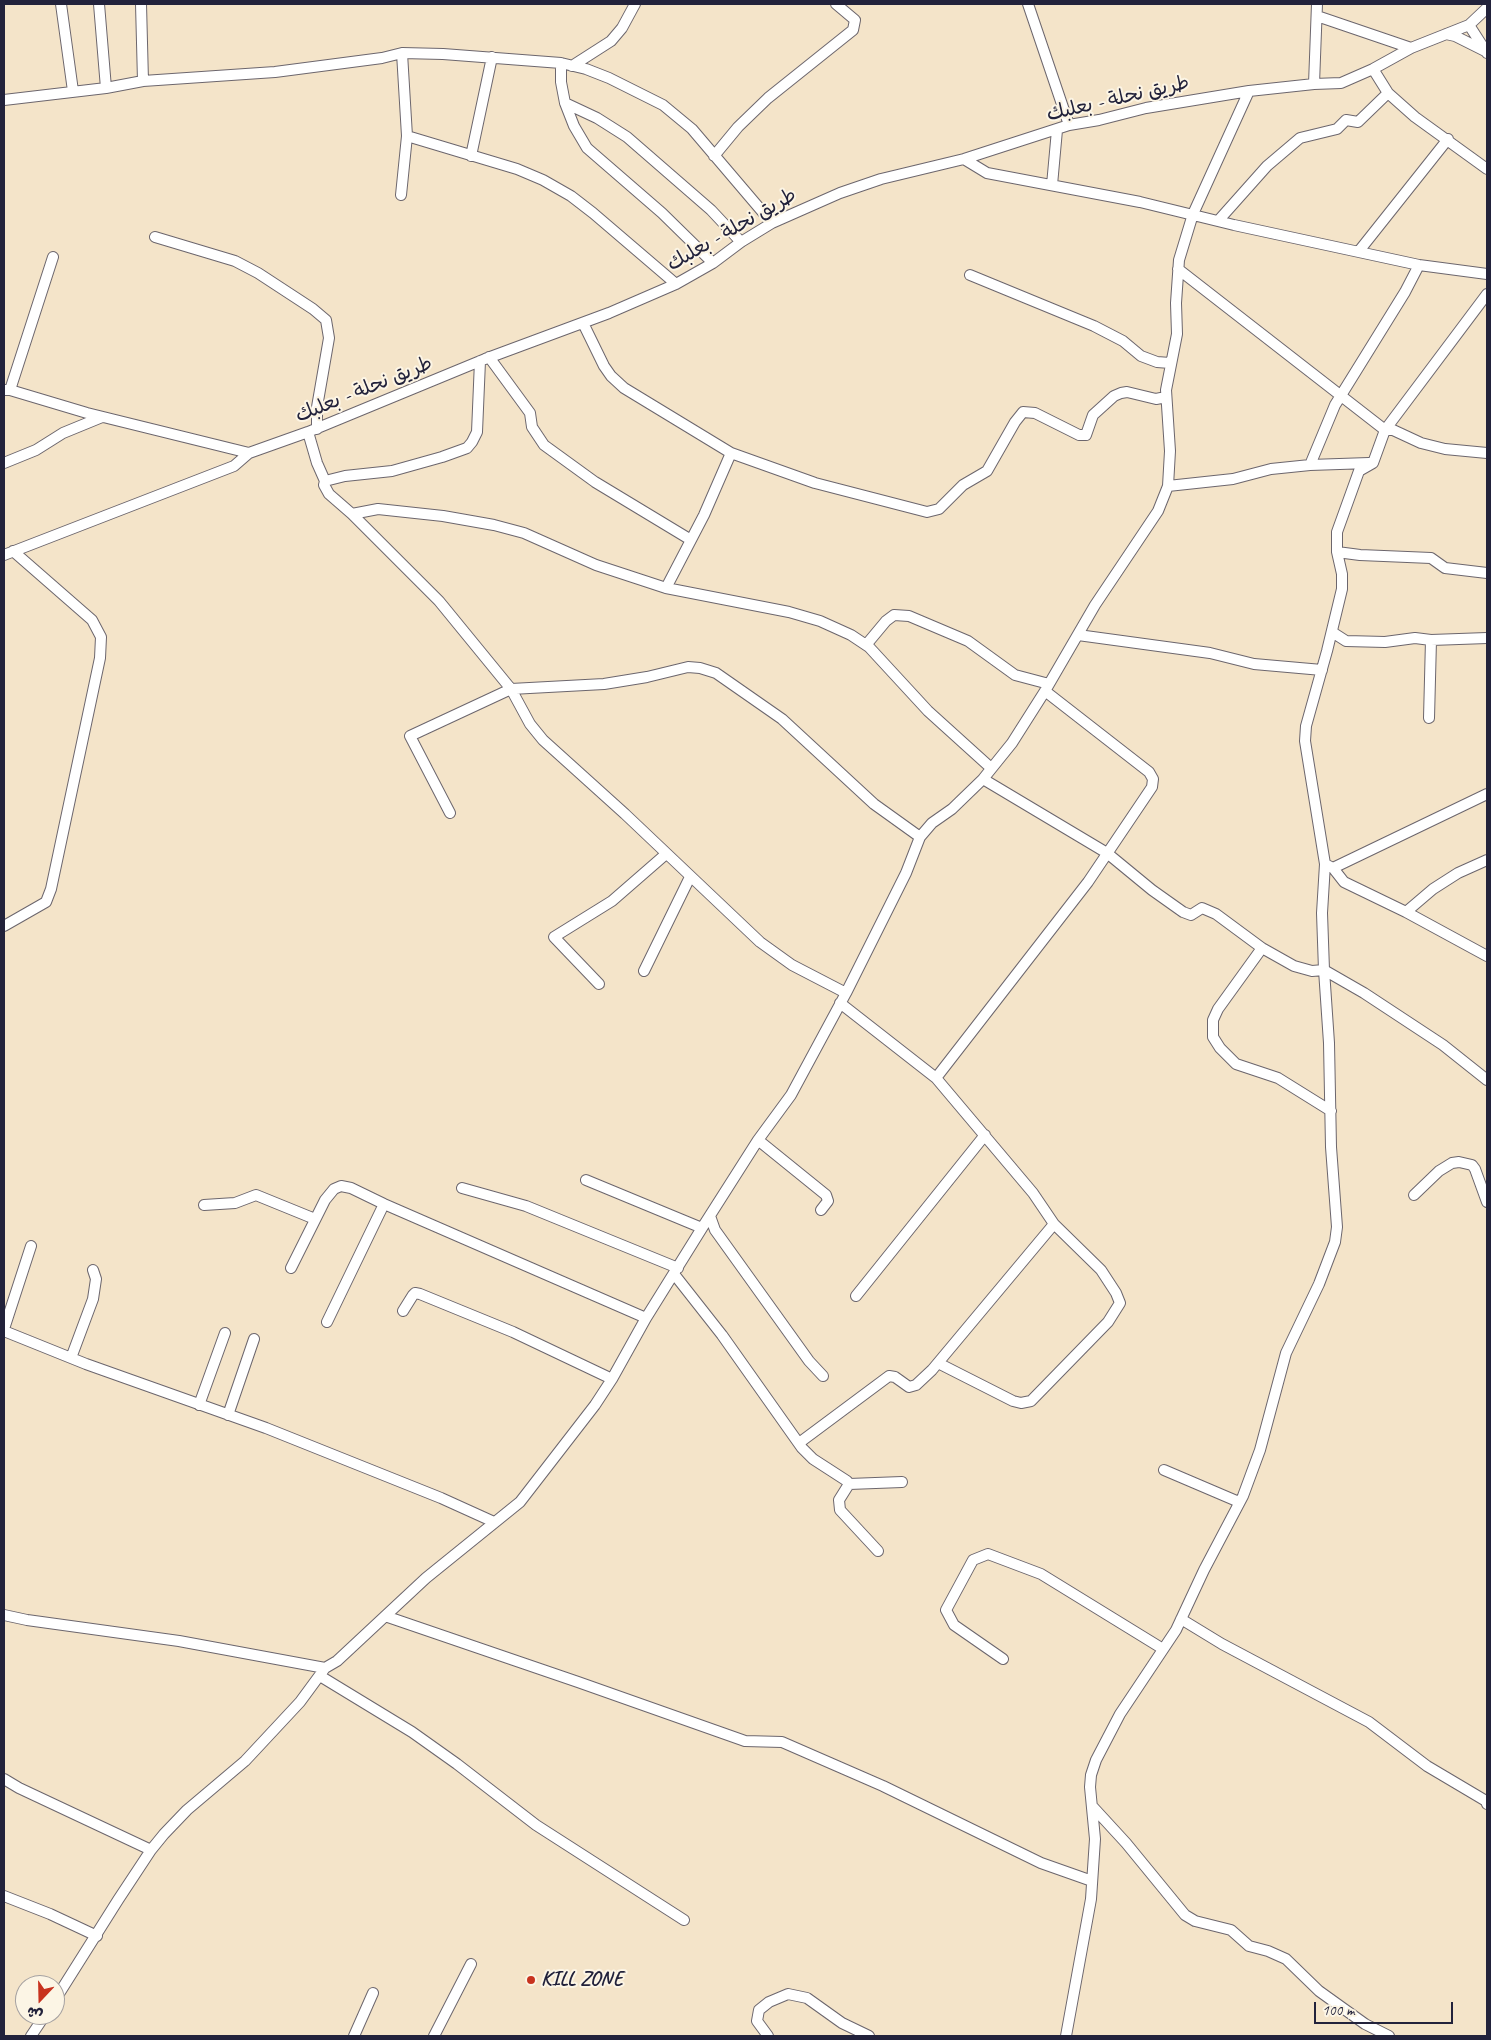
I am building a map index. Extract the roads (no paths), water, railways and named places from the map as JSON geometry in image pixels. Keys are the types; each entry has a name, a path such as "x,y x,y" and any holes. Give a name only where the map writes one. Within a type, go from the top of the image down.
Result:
{"street":[{"path":"61,4 73,91"},
{"path":"99,4 106,88"},
{"path":"141,4 143,80"},
{"path":"572,66 612,41 622,28 635,4"},
{"path":"714,156 738,127 768,98 853,30 855,20 836,4"},
{"path":"1028,4 1069,125"},
{"path":"1314,84 1317,4"},
{"path":"1487,8 1469,25 1487,53"},
{"path":"1317,16 1411,48"},
{"name":"طريق نحلة - بعلبك","path":"8,553 234,466 249,454 313,431 484,359 583,323 676,284 713,264 741,242 772,223 807,206 881,179 964,159 1069,125 1146,108 1249,91 1341,83 1373,69 1411,48 1469,25"},
{"path":"1446,34 1487,53"},
{"path":"4,100 106,88 143,80 275,72 382,58 402,53 561,62 609,78 663,105 692,129 772,223"},
{"path":"401,195 408,136 402,53"},
{"path":"471,156 492,57"},
{"path":"561,62 561,82 565,103 574,126 587,148 662,213 713,264"},
{"path":"1373,69 1388,93 1415,116 1487,168"},
{"path":"65,1985 150,1850 187,1810 245,1761 300,1702 323,1672 426,1578 520,1502 612,1379 646,1318 702,1228 758,1140 791,1095 906,873 920,837 932,823 952,808 983,779 1012,743 1047,688 1095,605 1158,511 1168,486 1170,451 1166,397 1170,363 1177,334 1178,269 1184,238 1249,91"},
{"path":"1218,221 1267,166 1300,138 1337,129 1346,120 1358,122 1388,93"},
{"path":"565,103 597,118 627,137 710,210 741,242"},
{"path":"1052,185 1058,130"},
{"path":"408,136 517,169 544,180 571,196 676,284"},
{"path":"1359,251 1448,139"},
{"path":"964,159 988,173 1193,214 1419,265 1487,274"},
{"path":"155,237 235,261 258,273 313,309 326,320 329,338 313,431 317,463 329,494 352,514 438,601 511,689 530,724 542,740 760,942 776,955 846,992"},
{"path":"53,257 7,390 102,417 249,454"},
{"path":"1310,465 1340,396 1405,292 1419,265"},
{"path":"1178,269 1385,430 1393,430 1421,443 1445,449 1487,453"},
{"path":"970,275 1094,326 1124,341 1141,356 1157,362 1170,363"},
{"path":"1066,2036 1092,1881 1096,1839 1091,1775 1096,1760 1120,1714 1144,1680 1181,1619 1239,1502 1260,1450 1286,1353 1335,1242 1337,1227 1322,913 1329,866 1305,741 1306,726 1342,589 1342,574 1337,552 1337,532 1359,471 1372,463 1385,430 1487,294"},
{"path":"583,323 604,366 611,376 624,388 731,453 815,483 932,512 939,509 962,485 987,471 1015,422 1023,412 1035,413 1079,434 1086,435 1093,415 1114,396 1127,392 1156,399 1166,397"},
{"path":"324,481 345,476 392,471 466,448 472,442 477,432 484,359"},
{"path":"484,359 530,412 532,427 544,445 594,482 691,540"},
{"path":"4,463 36,450 63,432 102,417"},
{"path":"666,588 704,515 731,453"},
{"path":"1168,486 1232,479 1271,469 1310,465 1372,463"},
{"path":"352,514 378,509 442,516 494,525 524,533 596,564 666,588 789,612 820,621 851,635 866,645 928,711 991,768"},
{"path":"1337,552 1360,555 1431,558 1445,568 1487,573"},
{"path":"4,926 46,902 51,889 100,658 101,644 101,637 92,620 8,553"},
{"path":"866,645 886,621 894,616 909,616 968,641 1015,675 1047,688 1148,772 1153,779 1149,794 1108,854 936,1078"},
{"path":"1332,632 1346,641 1385,642 1415,638 1431,640 1487,638"},
{"path":"1078,635 1210,653 1254,664 1322,670"},
{"path":"1430,718 1431,640"},
{"path":"450,813 410,736 511,689 604,684 647,677 688,667 716,673 782,718 874,804 920,837"},
{"path":"983,779 1108,854 1152,890 1183,912 1191,914 1202,908 1210,911 1262,948 1294,966 1304,969 1324,970 1364,993 1443,1045 1487,1080"},
{"path":"1329,866 1487,794"},
{"path":"599,984 554,937 612,901 666,854"},
{"path":"1406,912 1433,889 1458,873 1487,860"},
{"path":"1329,866 1344,882 1406,912 1487,956"},
{"path":"644,971 690,877"},
{"path":"1262,948 1218,1009 1213,1020 1213,1037 1220,1048 1236,1064 1278,1078 1331,1111"},
{"path":"840,1003 936,1078 1033,1194 1054,1224 1101,1270 1116,1293 1120,1303 1108,1322 1031,1401 1022,1403 1013,1401 938,1363"},
{"path":"856,1296 985,1135"},
{"path":"758,1140 826,1195 828,1201 821,1210"},
{"path":"1414,1195 1439,1171 1452,1163 1459,1162 1472,1165 1475,1169 1487,1202"},
{"path":"586,1180 702,1228"},
{"path":"291,1268 329,1194 342,1186 351,1188 646,1318"},
{"path":"462,1188 526,1206 676,1271 799,1443 813,1459 849,1484 902,1482"},
{"path":"204,1205 235,1203 256,1195 315,1219"},
{"path":"326,1322 384,1204"},
{"path":"710,1216 715,1230 809,1361 823,1376"},
{"path":"799,1443 889,1376 895,1377 909,1387 913,1387 938,1363 1054,1224"},
{"path":"31,1246 4,1330 71,1358 228,1415 431,1494 494,1522"},
{"path":"71,1358 93,1299 96,1279 93,1270"},
{"path":"403,1312 412,1295 415,1293 420,1294 513,1332 612,1379"},
{"path":"199,1405 225,1333"},
{"path":"228,1415 254,1339"},
{"path":"1164,1470 1239,1502"},
{"path":"849,1484 839,1500 839,1507 843,1514 878,1551"},
{"path":"1002,1659 954,1625 946,1610 973,1560 988,1554 1041,1574 1163,1649"},
{"path":"4,1615 27,1620 178,1641 323,1672 457,1764 536,1826 684,1920"},
{"path":"385,1616 745,1741 782,1742 883,1786 1041,1863 1092,1881"},
{"path":"1181,1619 1222,1644 1369,1722 1427,1766 1486,1801 1487,1804"},
{"path":"4,1779 18,1788 150,1850"},
{"path":"1092,1806 1126,1843 1185,1915 1195,1920 1231,1930 1249,1946 1268,1951 1286,1959 1319,1990 1365,2024 1389,2036"},
{"path":"4,1896 50,1914 97,1936"},
{"path":"434,2036 471,1964"},
{"path":"354,2036 373,1993"},
{"path":"768,2036 757,2021 759,2010 769,2002 788,1994 807,1998 842,2023 869,2036"},
{"path":"31,2036 38,2025"}],"place":[{"name":"KILL ZONE","path":"531,1980"}]}
